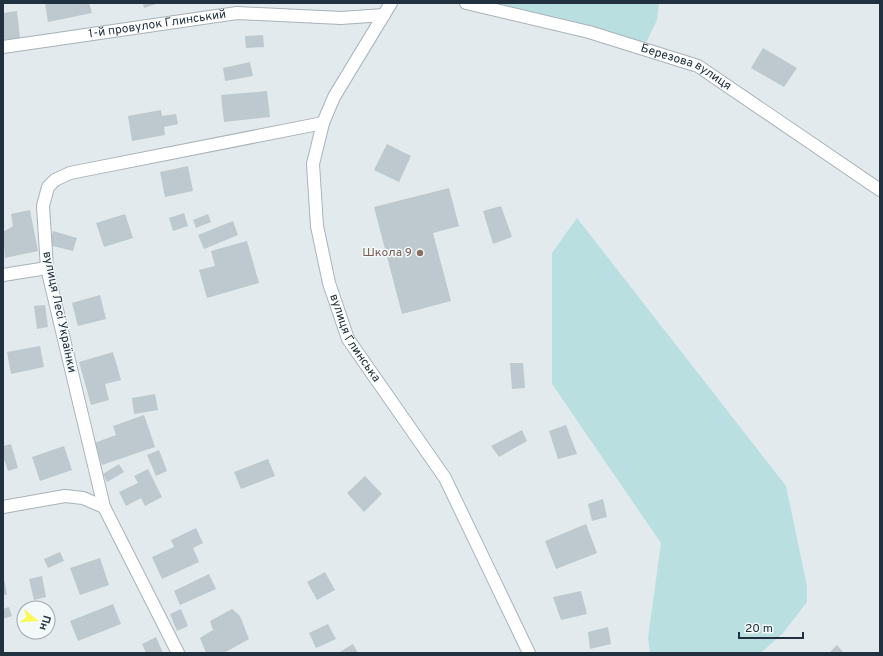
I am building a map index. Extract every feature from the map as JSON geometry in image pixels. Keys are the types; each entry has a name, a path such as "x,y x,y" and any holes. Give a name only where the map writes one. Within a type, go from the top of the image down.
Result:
{"street":[{"name":"вулиця Глинська","path":"391,3 334,97 322,123 313,164 317,226 329,283 348,339 446,478 529,653"},
{"name":"Березова вулиця","path":"466,3 589,32 698,66 880,190"},
{"name":"1-й провулок Глинський","path":"3,47 237,13 341,18 384,15"},
{"name":"вулиця Лесі Українки","path":"178,653 104,507 47,268 43,206 48,187 55,180 70,173 322,123"},
{"path":"3,275 47,268"},
{"path":"3,507 65,496 83,498 104,507"}],"shaded area":[{"path":"466,3 659,3 657,20 643,49"},
{"path":"577,218 786,486 807,586 807,602 783,633 761,653 650,653 648,638 661,543 552,384 552,253"}],"building":[{"path":"45,3 89,3 92,13 48,22"},
{"path":"143,3 159,3 144,8"},
{"path":"17,11 20,38 3,40 3,13"},
{"path":"263,35 264,47 246,48 245,36"},
{"path":"763,48 797,68 784,87 751,68"},
{"path":"250,62 253,76 225,81 223,68"},
{"path":"267,91 270,117 224,122 221,95"},
{"path":"161,110 162,116 176,114 178,124 164,127 165,135 132,141 128,116"},
{"path":"387,144 411,156 399,182 374,170"},
{"path":"188,166 193,191 165,197 160,172"},
{"path":"449,188 459,226 433,233 451,301 402,314 374,207"},
{"path":"501,206 512,237 493,244 483,211"},
{"path":"30,210 38,251 5,258 3,232 13,226 11,214"},
{"path":"184,213 188,226 173,231 169,218"},
{"path":"125,214 133,238 104,247 96,223"},
{"path":"208,214 211,222 196,228 193,220"},
{"path":"233,221 238,235 204,249 198,235"},
{"path":"53,231 77,238 73,251 49,245"},
{"path":"247,241 259,283 207,298 199,270 215,266 211,251"},
{"path":"100,295 106,319 78,326 72,303"},
{"path":"45,305 48,327 37,329 34,306"},
{"path":"40,346 44,367 11,374 7,352"},
{"path":"113,352 121,380 105,384 109,400 91,405 79,362"},
{"path":"510,363 523,363 525,388 512,389"},
{"path":"155,394 158,410 134,414 132,398"},
{"path":"144,415 155,447 102,465 94,443 116,435 113,426"},
{"path":"566,425 577,454 558,459 549,431"},
{"path":"522,430 527,441 499,457 491,446"},
{"path":"11,444 18,468 8,471 3,456 3,446"},
{"path":"64,446 72,470 40,481 32,457"},
{"path":"159,450 167,471 156,476 147,455"},
{"path":"268,459 275,476 241,489 234,472"},
{"path":"119,464 124,472 107,482 103,474"},
{"path":"148,469 162,497 145,506 141,498 126,506 119,492 138,483 134,476"},
{"path":"365,476 382,494 364,512 347,493"},
{"path":"603,499 607,517 592,521 588,504"},
{"path":"586,524 597,553 556,569 545,541"},
{"path":"196,528 203,543 193,548 199,562 162,579 152,557 174,547 171,540"},
{"path":"60,552 64,561 48,568 44,559"},
{"path":"100,558 109,585 80,595 70,568"},
{"path":"325,572 335,590 317,600 307,582"},
{"path":"3,574 7,594 3,596"},
{"path":"209,574 216,589 180,605 174,591"},
{"path":"42,576 46,597 34,600 29,579"},
{"path":"581,591 587,614 561,620 553,597"},
{"path":"113,604 121,624 78,641 70,621"},
{"path":"9,607 12,616 3,619 3,609"},
{"path":"181,609 188,626 177,631 170,614"},
{"path":"232,609 240,616 249,639 224,653 206,653 200,638 213,630 210,621"},
{"path":"328,624 336,639 316,648 309,633"},
{"path":"608,627 611,644 590,649 588,632"},
{"path":"156,637 163,653 146,653 142,644"},
{"path":"353,644 358,653 338,653"},
{"path":"837,645 844,653 829,653"}],"place":[{"name":"Школа 9","path":"420,253"}]}
